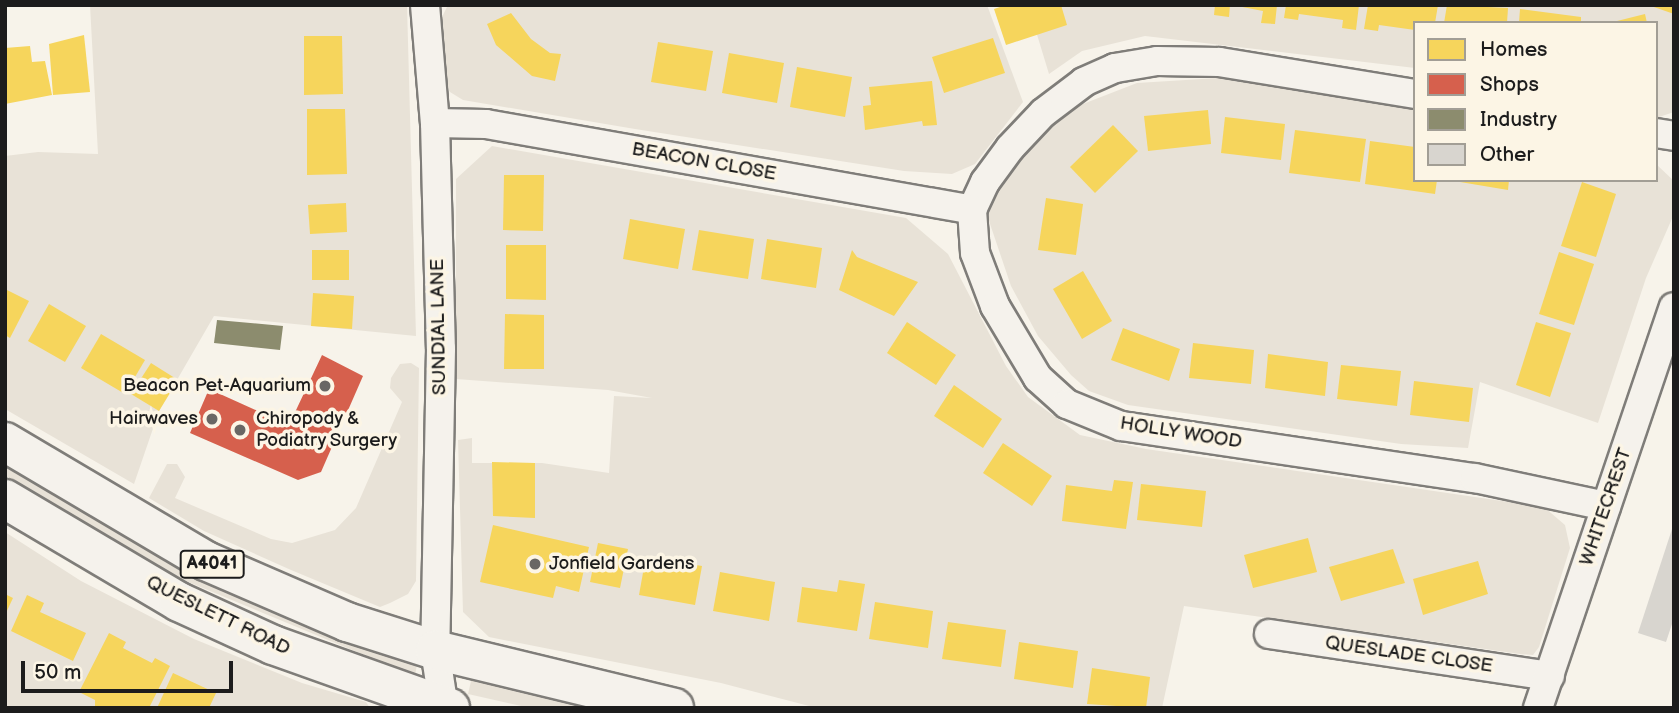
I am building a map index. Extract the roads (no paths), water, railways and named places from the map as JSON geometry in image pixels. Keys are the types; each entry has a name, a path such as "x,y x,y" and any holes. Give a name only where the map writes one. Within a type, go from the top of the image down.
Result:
{"highway":[{"name":"A4041","path":"5,442 206,561 347,622 435,650 674,708"},
{"name":"QUESLETT ROAD","path":"5,499 179,602 273,645 446,707"}],"street":[{"name":"SUNDIAL LANE","path":"425,5 435,123 442,349 435,650"},
{"name":"HOLLY WOOD","path":"1413,94 1219,62 1157,61 1115,68 1084,82 1043,113 985,181 972,210 975,253 995,306 1038,379 1067,404 1121,426 1475,478 1606,506"},
{"name":"BEACON CLOSE","path":"435,123 486,124 972,210"},
{"name":"WHITECREST","path":"1538,708 1674,307"},
{"name":"QUESLADE CLOSE","path":"1269,634 1550,676"},
{"name":"QUESLETT ROAD","path":"435,650 446,707"}],"place":[{"name":"Beacon Pet-Aquarium","path":"325,386"},
{"name":"Hairwaves","path":"212,419"},
{"name":"Chiropody & Podiatry Surgery","path":"240,430"},
{"name":"Jonfield Gardens","path":"535,564"}]}
